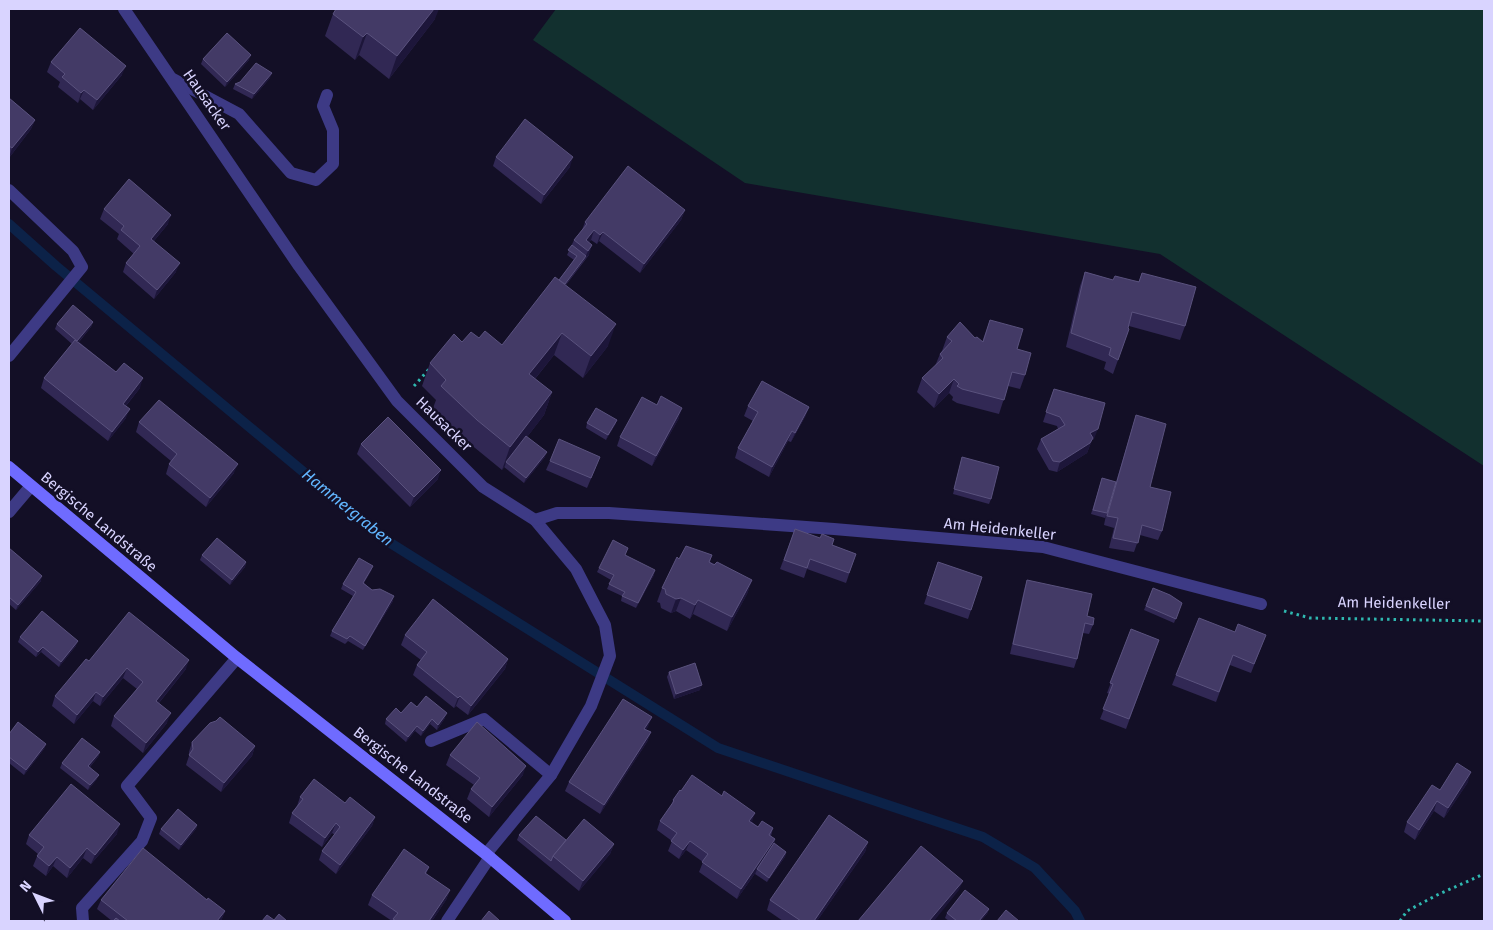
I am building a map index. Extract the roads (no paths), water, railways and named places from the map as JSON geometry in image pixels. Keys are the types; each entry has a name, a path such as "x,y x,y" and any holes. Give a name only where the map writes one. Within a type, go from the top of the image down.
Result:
{"main road":[{"name":"Bergische Landstraße","path":"9,468 238,658 488,855 566,921"}],"street":[{"name":"Hausacker","path":"124,9 299,266 397,400 483,487 536,520 576,569 605,625 610,656 591,706 551,775 488,855 447,921"},
{"path":"173,79 239,114 291,173 316,180 333,164 333,130 323,106 328,95"},
{"path":"9,190 74,251 82,267 9,356"},
{"path":"9,512 31,486"},
{"name":"Am Heidenkeller","path":"536,520 557,513 609,513 1043,547 1261,604"},
{"path":"83,921 82,908 142,841 151,818 128,786 238,658"},
{"path":"430,741 484,719 551,775"}],"waterway":[{"name":"Hammergraben","path":"9,224 56,266 384,539 718,748 983,837 1035,868 1075,911 1080,921"}]}
